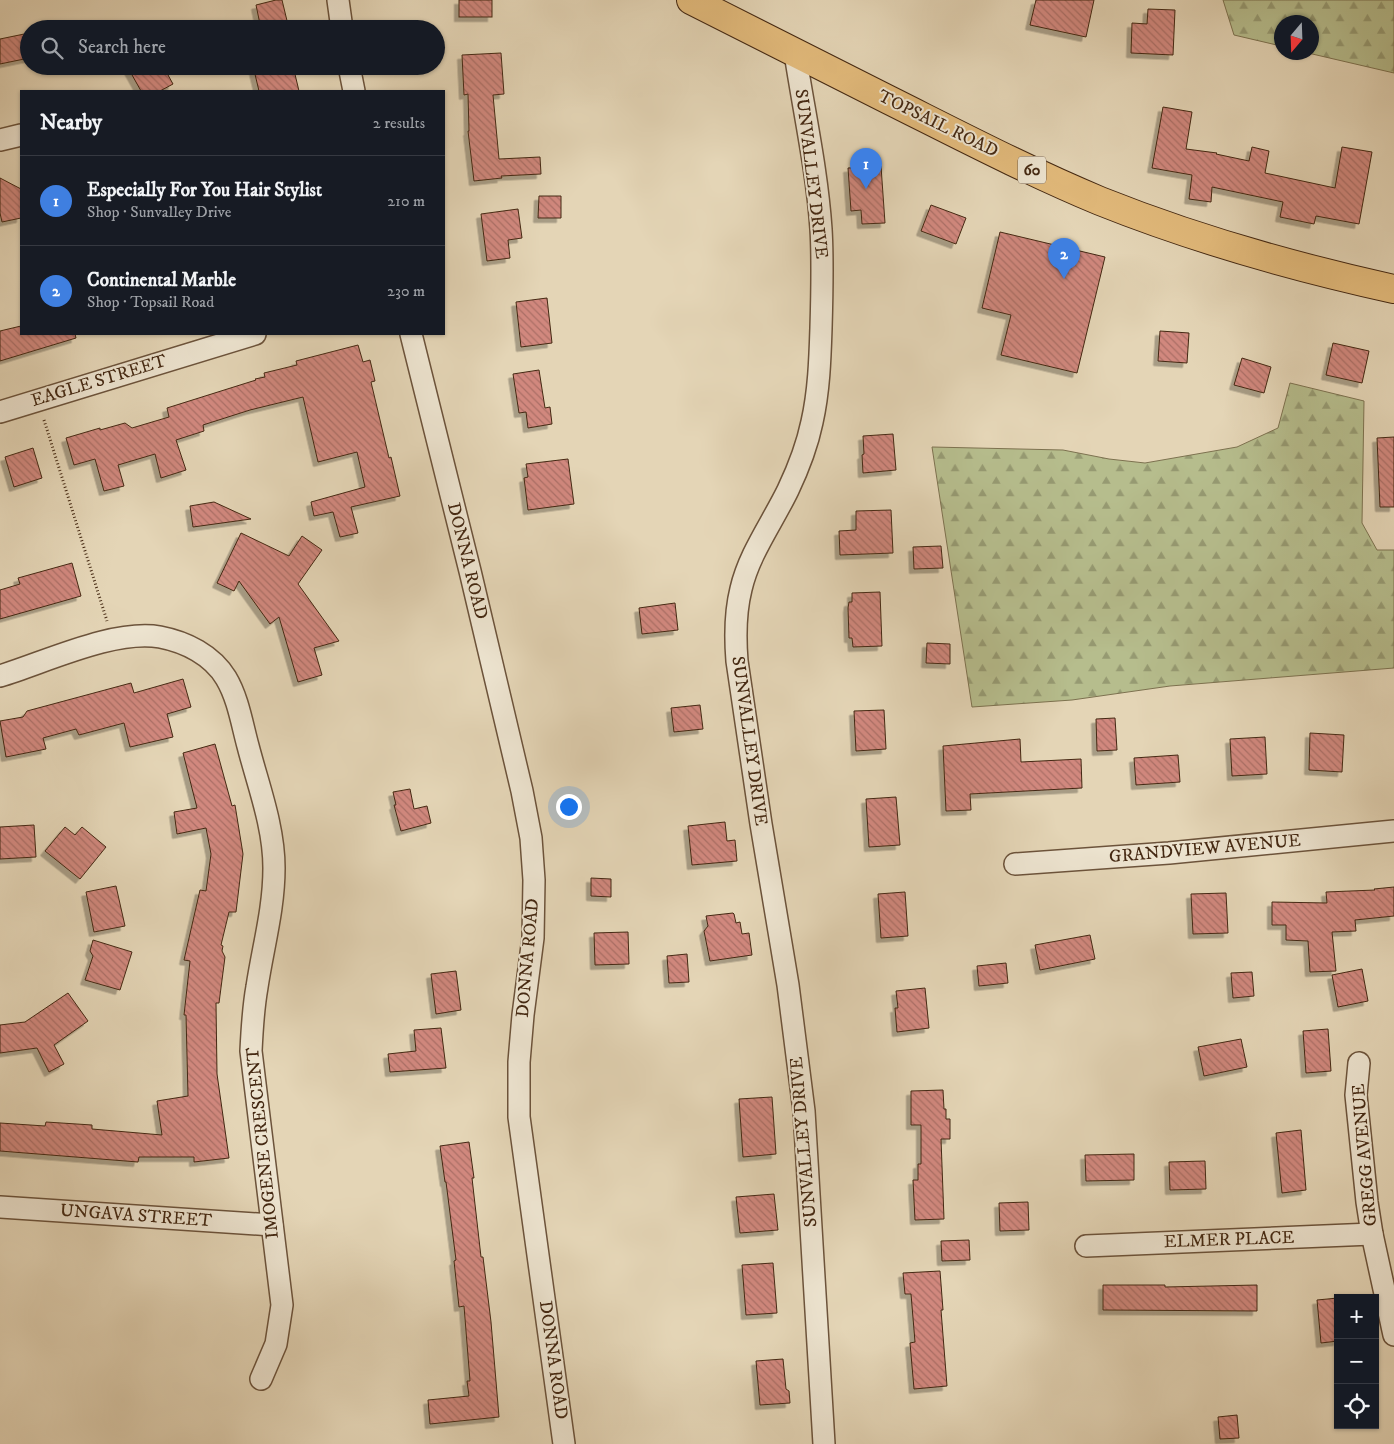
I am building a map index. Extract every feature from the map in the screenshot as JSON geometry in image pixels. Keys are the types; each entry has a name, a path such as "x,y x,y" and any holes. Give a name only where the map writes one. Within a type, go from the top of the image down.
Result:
{"main road":[{"name":"TOPSAIL ROAD","path":"691,0 969,141 1101,201 1147,219 1246,251 1325,273 1394,289"}],"street":[{"path":"338,0 341,20"},
{"name":"SUNVALLEY DRIVE","path":"795,53 815,177 821,228 823,268 817,388 812,422 801,459 788,490 751,561 741,587 736,611 735,637 760,824 788,985 804,1111 824,1444"},
{"path":"351,75 354,90"},
{"path":"0,140 20,136"},
{"name":"EAGLE STREET","path":"0,412 252,335"},
{"name":"DONNA ROAD","path":"411,335 506,719 532,838 533,938 522,1022 519,1062 519,1117 564,1444"},
{"name":"IMOGENE CRESCENT","path":"0,676 112,639 160,637 185,644 199,651 210,660 226,678 238,706 271,832 274,866 269,925 252,1020 251,1051 282,1305 276,1344 261,1379"},
{"name":"GRANDVIEW AVENUE","path":"1015,864 1169,853 1394,831"},
{"name":"GREGG AVENUE","path":"1359,1063 1356,1095 1372,1234 1394,1335"},
{"name":"UNGAVA STREET","path":"0,1207 272,1225"},
{"name":"ELMER PLACE","path":"1086,1246 1372,1234"}],"path":[{"path":"38,400 112,639"}],"green space":[{"path":"1223,0 1394,0 1394,73 1319,56 1319,15 1274,15 1274,44 1234,35"},
{"path":"1290,383 1364,401 1362,523 1377,550 1394,550 1394,668 1170,686 1072,700 972,707 932,447 1063,450 1109,459 1145,463 1237,447 1278,428"}],"building":[{"path":"282,0 287,20 259,20 256,5"},
{"path":"459,0 492,0 492,17 459,17"},
{"path":"1036,0 1094,0 1086,37 1030,25"},
{"path":"1148,9 1175,10 1173,55 1131,53 1132,23 1147,24"},
{"path":"20,35 20,60 0,64 0,39"},
{"path":"501,53 504,94 493,95 499,159 540,157 541,174 501,176 502,178 474,181 468,131 468,94 464,95 462,55"},
{"path":"132,75 168,75 173,84 162,90 140,90"},
{"path":"255,75 295,75 299,90 259,90"},
{"path":"1163,107 1192,112 1186,149 1217,153 1249,161 1252,147 1269,151 1265,173 1335,188 1342,147 1372,152 1359,224 1316,216 1314,224 1280,217 1283,202 1212,187 1211,202 1189,199 1192,175 1152,168"},
{"path":"881,166 885,223 862,224 861,210 851,211 848,168"},
{"path":"0,178 20,188 20,218 2,222 0,213"},
{"path":"539,196 561,196 561,218 538,218"},
{"path":"931,205 966,218 956,244 921,231"},
{"path":"518,209 522,238 508,240 510,258 487,261 481,214"},
{"path":"1000,232 1105,257 1077,373 1001,355 1011,315 982,308"},
{"path":"547,298 552,343 521,347 516,302"},
{"path":"20,326 20,335 75,335 76,338 0,361 0,331"},
{"path":"1160,331 1189,333 1187,363 1158,361"},
{"path":"1333,343 1369,351 1362,383 1326,375"},
{"path":"358,345 363,362 370,360 375,381 371,382 400,496 351,507 358,533 340,537 333,512 314,516 311,502 365,487 357,452 318,462 303,397 250,410 203,425 204,431 176,440 186,470 161,478 155,454 118,465 124,486 104,491 95,459 74,465 66,438 125,423 132,428 169,417 167,408 265,377 264,373 297,365 296,361"},
{"path":"1242,358 1271,367 1264,393 1234,385"},
{"path":"539,370 545,408 550,407 552,424 528,428 526,412 519,413 513,374"},
{"path":"893,434 896,470 863,473 863,436"},
{"path":"1394,437 1394,507 1380,507 1377,438"},
{"path":"33,448 42,478 14,487 5,457"},
{"path":"568,459 574,504 528,510 524,478 528,477 526,464"},
{"path":"214,502 251,519 193,527 190,506"},
{"path":"891,510 893,553 840,555 839,531 856,530 856,511"},
{"path":"241,533 289,556 302,536 322,550 298,584 339,641 314,648 322,675 298,682 279,617 270,624 239,581 234,591 217,583"},
{"path":"941,546 943,568 914,569 913,547"},
{"path":"72,563 81,596 0,619 0,590 20,584 18,578"},
{"path":"880,592 882,646 853,647 852,638 849,638 848,608 849,602 852,602 852,593"},
{"path":"675,603 678,630 642,634 639,608"},
{"path":"927,643 950,644 950,664 926,663"},
{"path":"183,679 191,707 167,714 173,737 130,747 124,723 79,735 76,729 43,738 46,749 6,757 0,721 23,717 27,711 131,683 134,693"},
{"path":"700,705 703,729 674,732 671,708"},
{"path":"884,710 886,749 856,751 854,711"},
{"path":"1115,718 1117,750 1097,751 1096,719"},
{"path":"1310,733 1344,735 1342,772 1309,770"},
{"path":"1265,737 1267,774 1232,776 1230,739"},
{"path":"1020,739 1021,762 1081,759 1082,788 970,794 971,810 946,811 943,746"},
{"path":"215,744 232,806 235,805 243,854 236,912 229,912 221,945 223,946 222,951 225,957 219,1003 216,1003 217,1074 229,1158 194,1162 194,1157 139,1157 138,1162 0,1151 0,1123 45,1126 46,1122 92,1125 92,1129 162,1135 157,1101 188,1096 186,1015 184,1015 190,961 184,960 200,890 206,891 211,854 206,828 177,834 174,812 197,808 183,753"},
{"path":"1178,755 1180,782 1136,785 1134,758"},
{"path":"410,789 414,809 427,806 431,823 401,831 394,805 396,805 393,792"},
{"path":"896,797 900,845 869,847 866,799"},
{"path":"725,822 727,841 735,840 737,861 692,865 688,826"},
{"path":"34,825 36,857 0,859 0,827"},
{"path":"65,827 75,835 82,827 106,847 80,879 45,851"},
{"path":"591,878 611,879 611,897 591,896"},
{"path":"116,886 125,926 94,932 86,892"},
{"path":"1394,887 1394,916 1355,920 1356,931 1332,932 1336,971 1310,972 1308,941 1286,940 1286,925 1272,925 1272,902 1327,903 1326,892 1375,890"},
{"path":"905,892 908,936 881,938 878,894"},
{"path":"1226,893 1228,933 1193,934 1191,894"},
{"path":"733,913 736,923 740,922 742,934 749,933 752,955 710,961 704,931 708,926 706,916"},
{"path":"628,932 629,964 595,965 594,933"},
{"path":"1090,935 1095,959 1040,970 1035,945"},
{"path":"93,940 132,952 120,990 85,980 93,956 90,951"},
{"path":"687,954 689,982 669,983 667,956"},
{"path":"1006,963 1008,983 979,986 977,966"},
{"path":"1362,969 1368,1001 1338,1007 1332,975"},
{"path":"456,971 461,1010 436,1014 431,974"},
{"path":"1252,972 1254,996 1233,998 1231,973"},
{"path":"925,988 929,1028 897,1032 895,1008 898,1008 896,991"},
{"path":"68,993 88,1021 54,1045 64,1064 49,1072 37,1048 0,1053 0,1025 25,1022"},
{"path":"441,1028 446,1068 390,1072 388,1054 416,1051 414,1030"},
{"path":"1328,1029 1331,1071 1306,1073 1303,1031"},
{"path":"1241,1039 1247,1067 1204,1076 1198,1047"},
{"path":"943,1090 946,1119 950,1119 950,1139 941,1139 944,1219 915,1220 913,1180 918,1180 918,1164 921,1164 921,1125 911,1125 911,1091"},
{"path":"772,1097 776,1154 743,1157 739,1099"},
{"path":"1301,1130 1306,1190 1282,1193 1276,1133"},
{"path":"469,1142 481,1257 483,1257 491,1322 499,1417 430,1424 428,1400 469,1396 467,1381 470,1381 464,1306 459,1307 454,1261 456,1260 440,1146"},
{"path":"1134,1154 1134,1180 1086,1181 1085,1155"},
{"path":"1205,1161 1206,1189 1170,1190 1169,1162"},
{"path":"774,1194 778,1230 740,1233 736,1197"},
{"path":"1028,1202 1029,1230 1000,1231 999,1203"},
{"path":"969,1240 970,1260 942,1261 941,1241"},
{"path":"773,1263 777,1313 746,1315 742,1265"},
{"path":"940,1271 947,1386 914,1389 910,1343 915,1342 911,1294 905,1294 903,1273"},
{"path":"1103,1285 1165,1285 1165,1287 1257,1285 1257,1311 1103,1310"},
{"path":"1334,1298 1334,1341 1321,1343 1317,1300"},
{"path":"783,1359 786,1389 789,1391 790,1403 760,1405 756,1361"},
{"path":"1237,1415 1239,1438 1220,1439 1218,1417"}],"place":[{"name":"Especially For You Hair Stylist","path":"866,189"},
{"name":"Continental Marble","path":"1064,279"}]}
